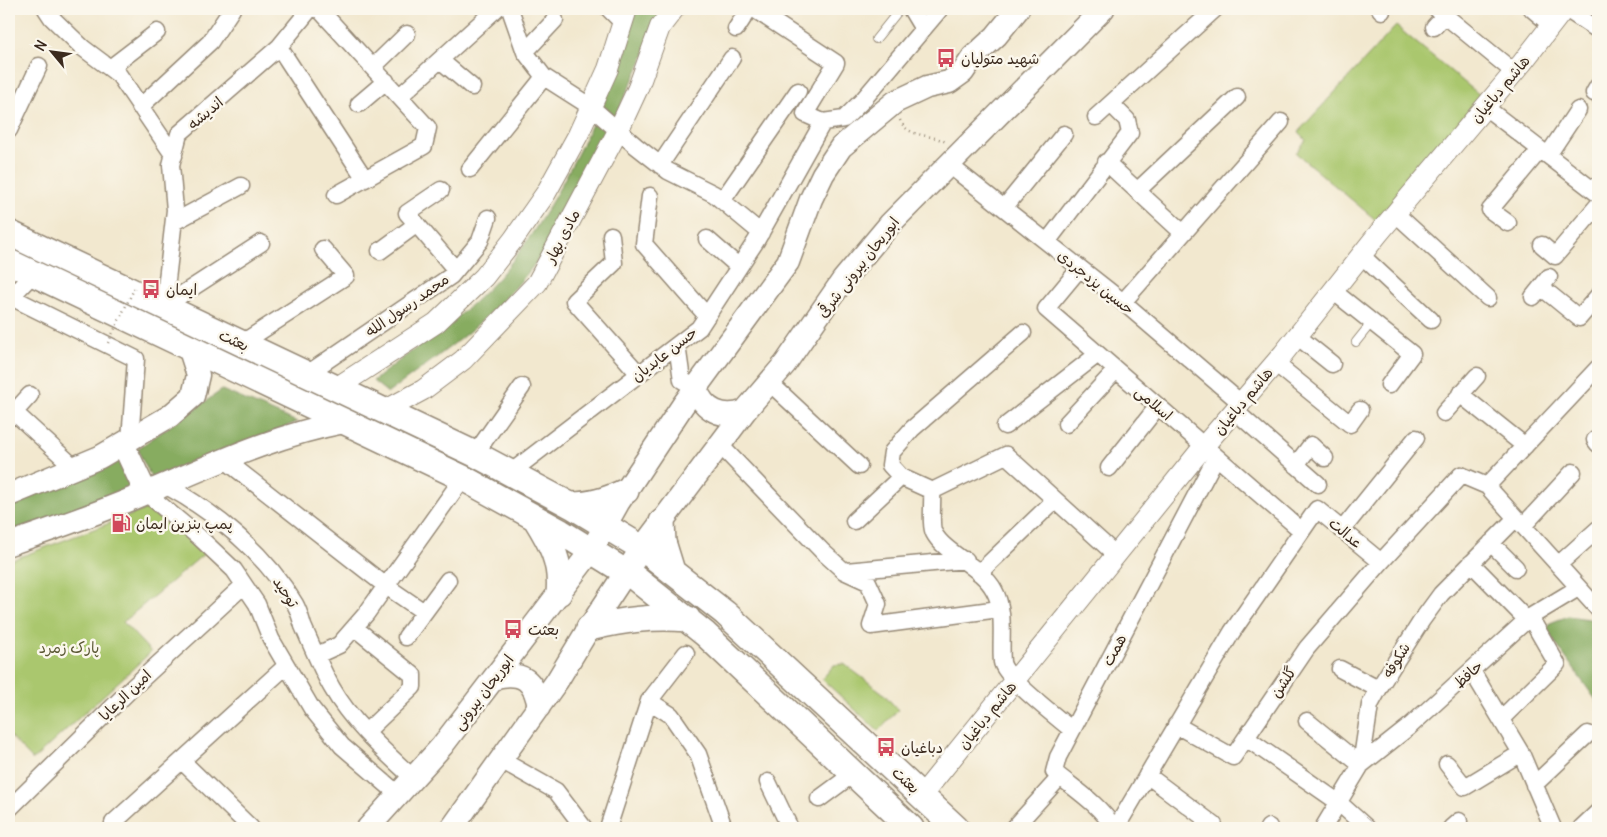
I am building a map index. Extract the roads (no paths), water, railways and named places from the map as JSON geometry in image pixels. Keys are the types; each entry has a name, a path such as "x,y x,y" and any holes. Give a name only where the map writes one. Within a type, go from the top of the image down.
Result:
{"main road":[{"path":"607,527 626,491 696,388 788,262 811,199 823,174 852,126 928,86 949,82 963,72 973,58 996,36 1018,9"},
{"name":"ابوریحان بیرونی شرقی","path":"625,572 719,444 785,364 844,280 890,224 1103,9"},
{"name":"بعثت","path":"9,232 475,454 570,505 642,548 725,613 922,794 956,828"},
{"name":"بعثت","path":"9,262 462,478 625,572 688,619 909,828"},
{"path":"9,495 100,458 170,416 193,396 198,375 189,347"},
{"path":"696,388 706,406 718,413 731,414 745,411"},
{"path":"9,544 90,517 225,460 308,429 344,422"},
{"path":"126,442 155,489"},
{"path":"570,505 604,501 626,491"},
{"path":"536,519 552,543 558,563 559,593"},
{"path":"662,522 663,542 672,571"},
{"name":"ابوریحان بیرونی","path":"368,828 442,746 591,551 607,527"},
{"path":"452,828 557,681 625,572"},
{"path":"589,628 628,619 660,617 688,619"},
{"path":"495,677 511,673 523,677 536,690 539,707"}],"street":[{"path":"46,9 52,18 83,48 119,75 174,156"},
{"path":"140,107 210,42 232,9"},
{"name":"اندیشه","path":"164,306 175,210 171,166 179,134 279,48 310,9"},
{"path":"318,9 428,128 424,146 336,195"},
{"path":"400,96 496,9"},
{"path":"510,9 524,52 544,77 591,106 660,165 722,201 761,233"},
{"name":"مادی بهار","path":"384,411 423,390 463,360 537,282 618,131 638,88 660,26 674,9"},
{"path":"736,29 749,9"},
{"path":"754,9 836,63 805,114 823,122 852,126 862,101 940,9"},
{"path":"910,9 923,29"},
{"path":"1096,117 1215,9"},
{"path":"1532,9 1551,25"},
{"path":"1565,9 1598,30"},
{"name":"هاشم دباغیان","path":"922,794 1116,555 1210,452 1238,407 1565,9"},
{"path":"336,388 436,323 484,277 546,193 578,135 608,69 619,13"},
{"path":"1439,17 1514,72"},
{"path":"524,52 555,20"},
{"path":"110,68 157,32"},
{"path":"372,66 407,34"},
{"path":"279,48 365,179"},
{"path":"660,165 732,58"},
{"path":"440,60 472,87"},
{"path":"9,130 39,66"},
{"path":"470,169 544,77"},
{"path":"359,104 386,81"},
{"path":"722,201 798,91"},
{"path":"1137,191 1237,97"},
{"path":"1047,242 1106,162 1130,133 1127,120 1111,104"},
{"path":"1485,107 1598,194"},
{"path":"1508,223 1490,210 1544,152 1578,110"},
{"name":"حسن عابدیان","path":"510,473 699,328 761,233 823,122"},
{"path":"1123,302 1281,122"},
{"path":"1004,208 1064,134"},
{"name":"حسین یزدجردی","path":"953,160 1004,208 1123,302 1238,407 1296,465 1318,484"},
{"path":"1106,162 1183,233"},
{"path":"174,222 242,186"},
{"path":"441,190 407,213 456,270"},
{"path":"650,196 644,244 707,316"},
{"path":"1542,245 1556,256 1598,205"},
{"path":"1396,213 1488,298"},
{"name":"محمد رسول الله","path":"308,374 451,276 480,240 488,218"},
{"path":"380,251 417,224"},
{"path":"612,235 614,263 574,301 639,374"},
{"path":"707,239 739,267"},
{"path":"164,306 261,243"},
{"path":"242,343 346,276 323,249"},
{"path":"1361,255 1431,320"},
{"name":"اسلامی","path":"1080,268 1046,309 1302,531"},
{"path":"33,274 9,298 136,360 126,442"},
{"path":"1541,287 1578,318 1598,296"},
{"path":"1333,291 1412,354 1389,385"},
{"path":"932,491 901,477 890,466 892,452 912,429 1023,333"},
{"path":"1297,336 1332,364"},
{"path":"678,345 682,380 696,388"},
{"path":"1005,426 1098,354"},
{"path":"1275,363 1350,424 1360,410"},
{"path":"1487,486 1598,368"},
{"path":"1066,424 1116,370"},
{"path":"1444,413 1477,376"},
{"path":"770,383 859,466"},
{"path":"475,454 522,387"},
{"path":"1460,394 1525,446"},
{"path":"30,395 11,415 75,468"},
{"path":"1109,468 1158,406"},
{"path":"1342,530 1416,438"},
{"path":"719,444 844,571 868,582 878,604 871,626 999,610"},
{"path":"1296,465 1311,446 1325,458"},
{"name":"همت","path":"1060,777 1054,772 1058,757 1210,452"},
{"path":"932,491 1006,455 1116,555"},
{"path":"225,460 386,586 424,612"},
{"name":"شکوفه","path":"1323,828 1360,765 1370,705 1378,689 1422,620 1441,594 1491,543 1519,522 1573,472"},
{"path":"1381,562 1461,475 1487,486 1578,588 1597,606"},
{"path":"854,521 901,477"},
{"path":"317,655 339,646 355,628 462,478"},
{"path":"155,489 199,537 234,570 257,604 271,639 312,709 342,746 399,795"},
{"name":"توحید","path":"155,489 192,500 248,544 269,568 296,606 331,686 366,732 414,778"},
{"path":"932,491 933,532 945,546 966,560 994,590 1003,637 1002,664 1014,681 1072,730"},
{"path":"979,573 1055,500"},
{"name":"عدالت","path":"1121,826 1147,775 1232,632 1317,509 1381,562"},
{"path":"1558,565 1598,529"},
{"path":"1491,543 1516,568"},
{"path":"844,571 966,560"},
{"name":"گلشن","path":"1176,725 1233,756 1307,648 1381,562"},
{"path":"1471,563 1529,618 1557,664 1501,719"},
{"path":"406,637 448,580"},
{"name":"امین الرعایا","path":"9,809 132,689 244,585"},
{"name":"حافظ","path":"1360,765 1409,728 1529,618 1578,588"},
{"path":"355,628 413,675 413,687 366,732"},
{"path":"608,828 649,701 686,653"},
{"path":"113,823 286,666"},
{"path":"1340,669 1378,689"},
{"path":"1472,670 1521,753 1553,828"},
{"path":"649,701 671,716 698,754 724,828"},
{"path":"1307,721 1360,765"},
{"path":"1534,784 1588,734"},
{"path":"1246,738 1338,802 1367,828"},
{"path":"1447,764 1465,787 1521,753"},
{"path":"501,760 556,791 584,828"},
{"path":"182,761 244,826"},
{"path":"819,798 853,774"},
{"path":"1147,775 1214,825"},
{"path":"1014,828 1060,777 1121,826"},
{"path":"768,782 790,828"},
{"path":"1581,828 1598,812"}],"lane":[{"path":"876,39 900,9"},
{"path":"1356,342 1372,322"}],"place":[{"name":"شهید متولیان","path":"946,58"},
{"name":"ایمان","path":"151,289"},
{"name":"پمپ بنزین ایمان","path":"121,523"},
{"name":"بعثت","path":"513,629"},
{"name":"دباغیان","path":"886,747"}],"park label":[{"name":"پارک زمرد","path":"69,647"}]}
